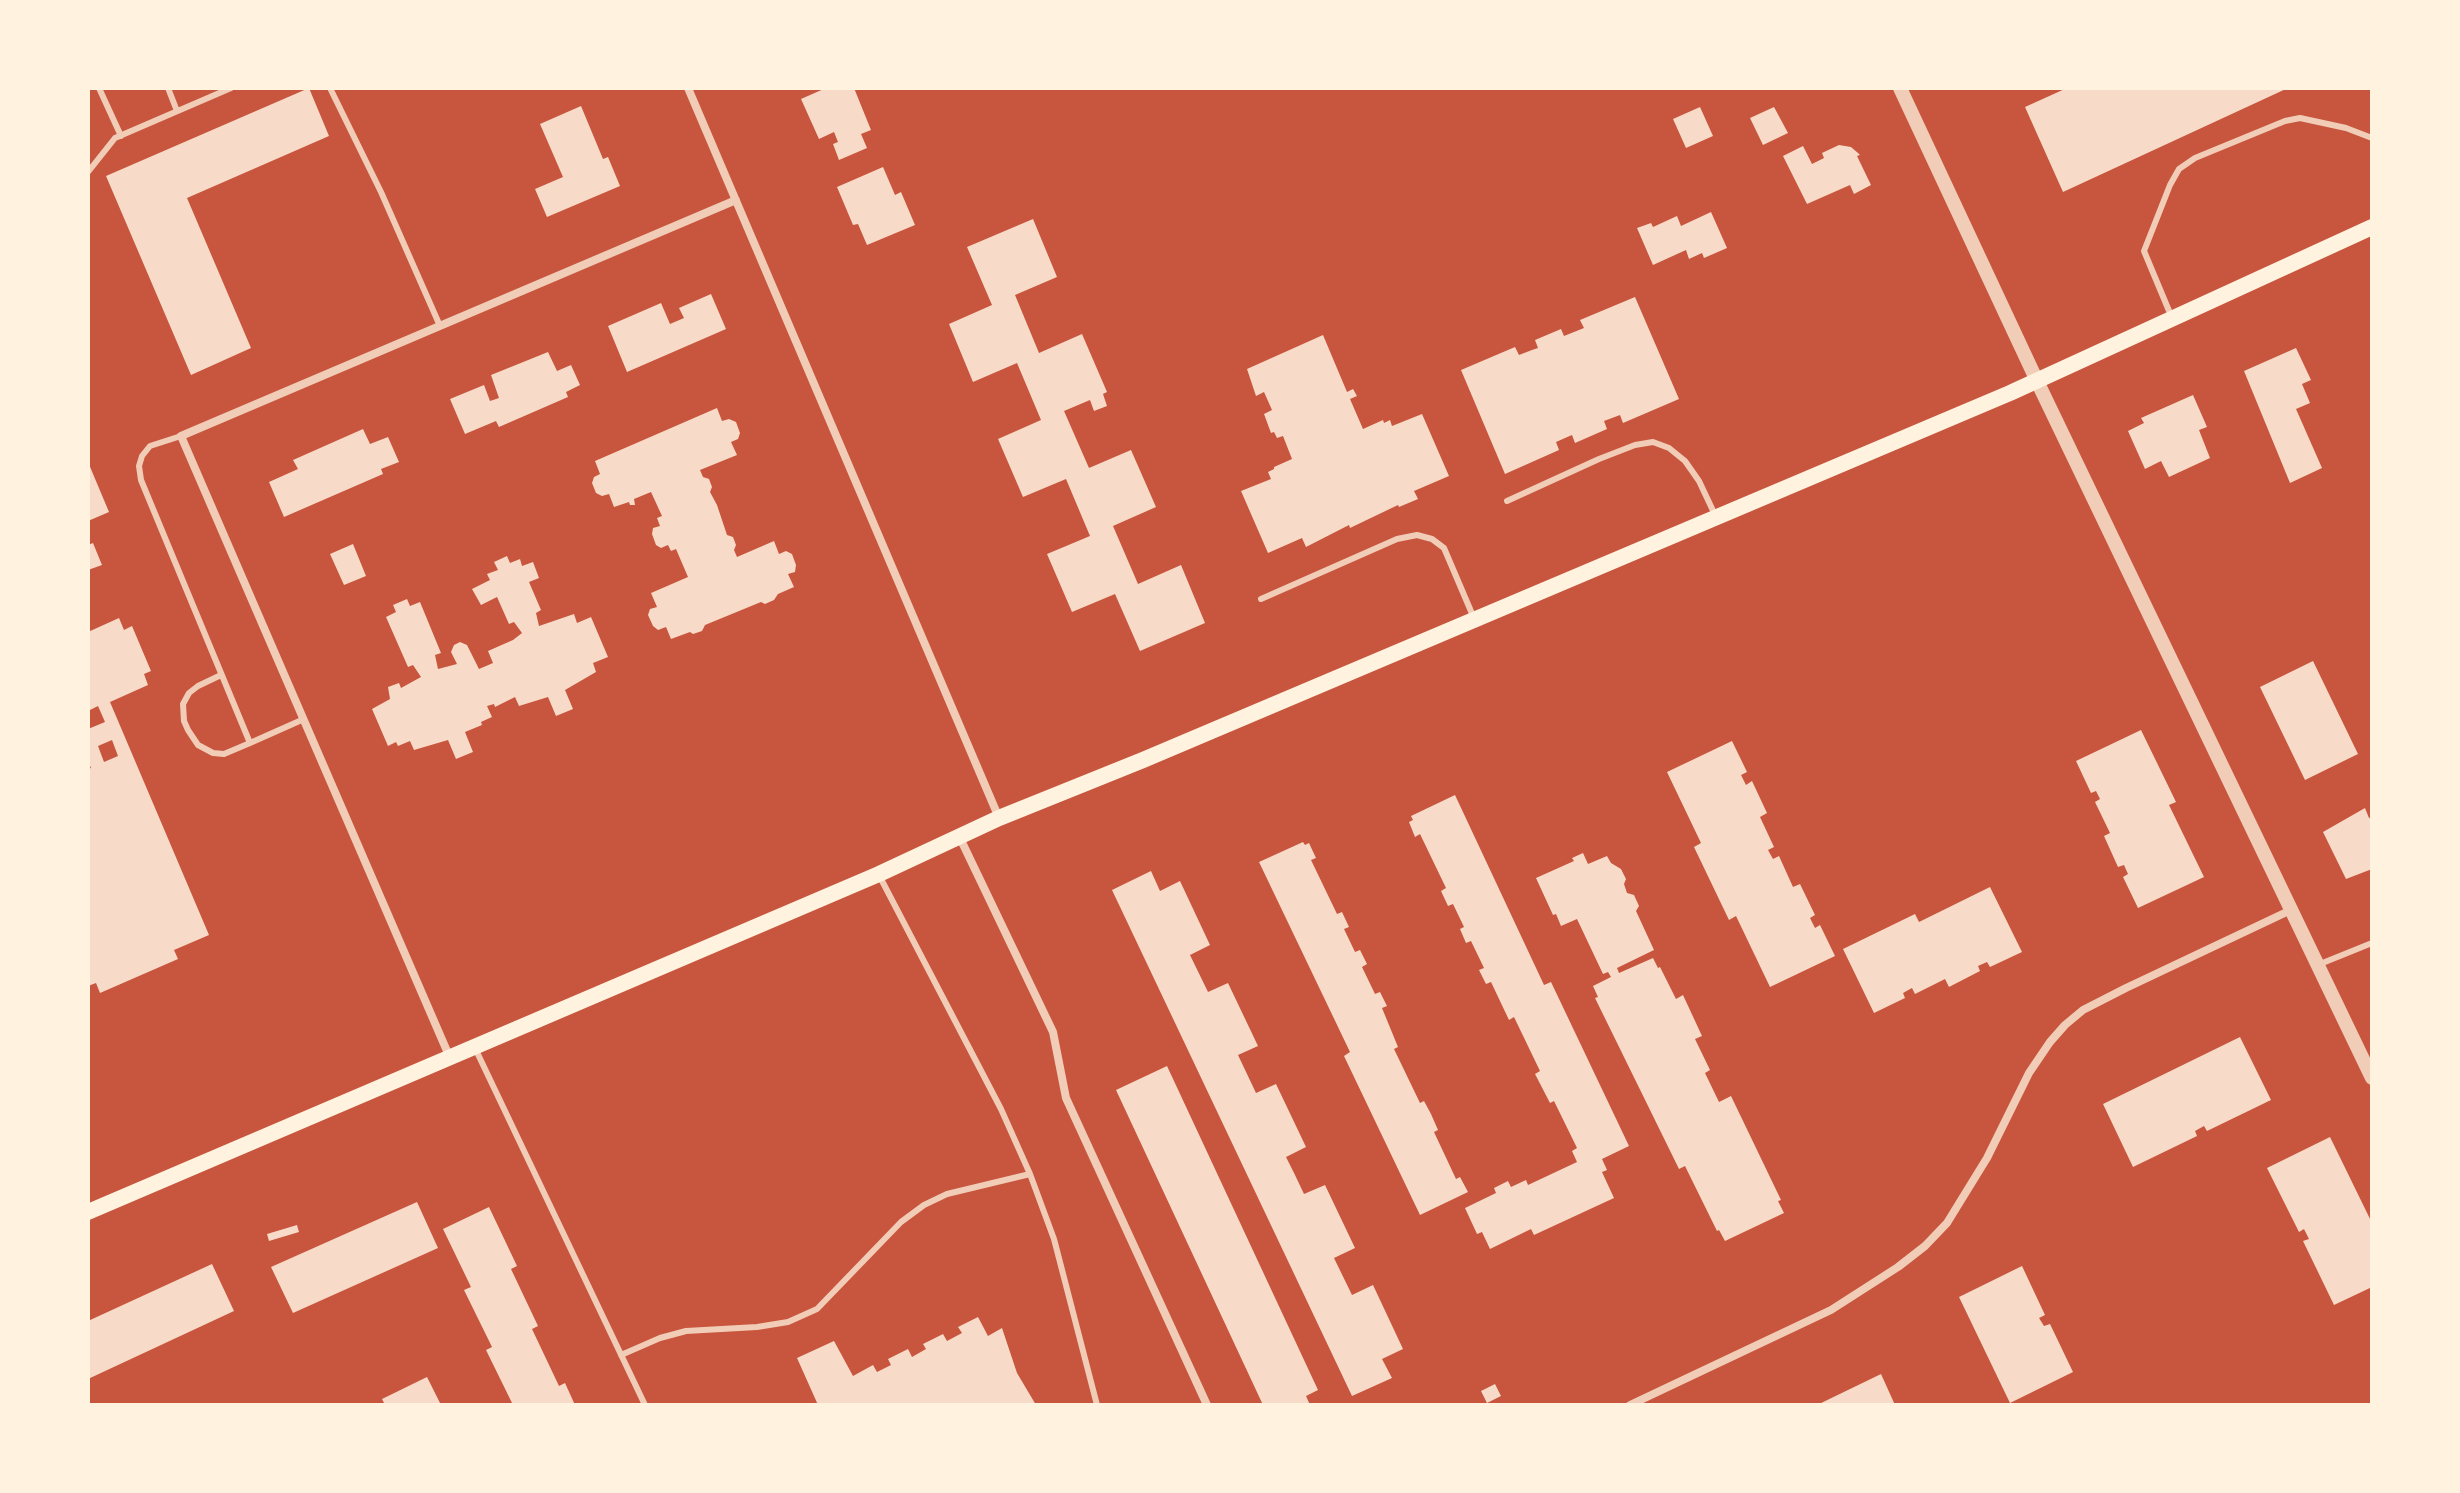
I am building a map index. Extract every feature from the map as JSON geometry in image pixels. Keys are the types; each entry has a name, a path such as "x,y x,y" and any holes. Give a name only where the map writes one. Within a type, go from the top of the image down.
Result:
{"main road":[{"path":"88,1212 879,874 999,818 2037,381 2372,227"}],"street":[{"path":"688,88 999,818"},
{"path":"1900,88 2037,381 2370,1071"},
{"path":"450,1058 181,436 736,200"},
{"path":"960,838 1053,1032 1066,1098 1207,1405"},
{"path":"1630,1405 1831,1310 1898,1267 1925,1246 1947,1223 1987,1158 2029,1073 2065,1025 2083,1010 2126,988 2291,910"}],"lane":[{"path":"99,88 121,136"},
{"path":"168,88 177,111"},
{"path":"88,172 115,138 231,88"},
{"path":"330,88 381,192 440,326"},
{"path":"2172,319 2144,251 2179,169 2195,158 2285,121 2300,118 2346,128 2372,138"},
{"path":"181,436 150,446 139,466 141,480 250,743"},
{"path":"1507,501 1599,459 1635,445 1653,442 1669,448 1685,461 1699,481 1716,517"},
{"path":"1261,599 1397,539 1417,535 1432,539 1444,548 1474,620"},
{"path":"221,675 198,686 189,693 183,704 188,730 198,745 213,753 224,754 304,719"},
{"path":"879,874 1001,1109 1030,1174 1054,1239 1097,1405"},
{"path":"2318,965 2372,943"},
{"path":"475,1048 645,1405"},
{"path":"621,1355 660,1338 686,1331 788,1322 817,1309 901,1222 924,1205 947,1194 1030,1174"}],"building":[{"path":"309,88 329,136 187,198 251,348 191,375 106,176"},
{"path":"826,88 854,88 871,130 861,134 867,148 839,160 833,144 838,142 834,132 819,139 801,99"},
{"path":"2067,88 2288,88 2063,192 2025,107"},
{"path":"581,106 603,159 608,157 620,186 547,217 535,189 563,177 540,124"},
{"path":"1700,107 1713,136 1686,148 1673,119"},
{"path":"1774,107 1788,133 1763,145 1750,118"},
{"path":"1839,145 1851,147 1860,155 1857,156 1871,185 1854,194 1850,185 1807,204 1783,156 1803,146 1812,164 1824,158 1822,153"},
{"path":"883,167 895,195 901,192 915,225 867,245 858,224 853,225 837,187"},
{"path":"1711,212 1727,248 1704,258 1702,253 1689,259 1686,250 1653,265 1637,228 1651,223 1653,227 1677,216 1681,226"},
{"path":"1033,219 1057,277 1015,295 1039,353 1082,334 1107,392 1103,394 1107,406 1094,411 1090,400 1064,411 1089,468 1131,450 1156,507 1113,526 1138,584 1181,565 1205,623 1140,651 1115,594 1072,612 1047,554 1090,536 1066,479 1023,497 998,439 1041,420 1017,363 973,382 949,324 992,305 967,247"},
{"path":"711,294 726,329 627,372 608,326 661,303 670,324 684,318 679,308"},
{"path":"1635,297 1679,399 1623,423 1620,415 1604,421 1607,429 1575,443 1572,435 1556,442 1559,450 1505,474 1461,370 1515,347 1519,355 1538,348 1535,340 1561,329 1564,336 1584,328 1580,320"},
{"path":"1323,335 1347,392 1353,389 1357,396 1350,399 1363,429 1383,420 1384,423 1390,420 1392,426 1422,414 1449,476 1414,491 1418,499 1350,528 1349,525 1306,547 1302,538 1268,553 1241,491 1271,479 1268,472 1292,459 1283,436 1277,438 1274,432 1271,433 1264,414 1272,410 1264,392 1256,396 1247,369"},
{"path":"2296,348 2311,380 2302,384 2310,403 2296,409 2322,468 2290,483 2244,371"},
{"path":"548,352 557,371 571,365 580,385 566,392 568,397 499,427 496,421 465,434 450,399 484,385 490,401 499,398 491,375"},
{"path":"2193,395 2207,427 2199,430 2210,458 2169,477 2161,461 2145,469 2128,431 2144,423 2141,418"},
{"path":"717,408 722,421 729,419 736,422 740,433 738,439 731,442 737,455 700,470 703,477 709,479 710,492 727,535 733,537 737,557 774,541 779,554 786,551 792,554 795,572 788,574 794,587 765,604 761,602 705,625 702,631 671,639 666,627 658,630 648,615 650,609 657,607 651,593 688,577 676,549 671,551 668,545 661,548 656,545 653,528 660,526 657,518 662,516 651,492 634,499 635,505 629,502 614,507 609,494 602,496 596,493 592,483 594,477 600,474 595,461"},
{"path":"363,429 370,444 388,437 399,462 381,469 383,474 284,517 269,482 298,469 293,460"},
{"path":"88,462 109,512 88,521"},
{"path":"93,543 102,565 88,570 88,545"},
{"path":"353,544 366,576 344,585 330,554"},
{"path":"507,556 510,563 520,559 522,566 533,562 539,578 529,582 541,610 536,613 539,626 574,614 577,623 591,617 608,657 593,663 596,672 565,690 573,709 556,716 548,697 519,706 515,697 495,707 494,704 487,706 492,717 465,732 473,752 456,759 448,740 414,750 410,741 388,746 372,709 390,699 388,687 399,683 401,688 421,677 413,665 408,667 386,617 396,612 393,605 407,599 410,606 420,602 441,653 435,655 438,669 457,664 451,652 454,645 460,642 467,645 479,669 493,663 488,651 522,633 514,622 509,624 497,597 481,605 472,589 490,580 487,574 498,570 494,562"},
{"path":"119,618 124,630 132,626 151,671 144,674 148,685 110,702 209,935 174,950 178,959 100,993 96,983 88,986 88,769 91,768 88,761 88,729 105,722 98,706 88,711 88,632","holes":["112,740 118,756 104,762 98,746"]},
{"path":"2313,661 2358,754 2305,780 2260,687"},
{"path":"2141,730 2176,802 2169,805 2204,877 2138,908 2123,877 2128,874 2124,865 2118,867 2104,836 2110,833 2095,802 2100,799 2096,791 2091,793 2076,761"},
{"path":"1732,741 1747,772 1741,775 1746,785 1752,781 1767,813 1760,817 1774,847 1768,850 1773,859 1779,856 1793,887 1800,884 1815,915 1810,918 1815,928 1820,925 1835,956 1770,987 1736,916 1729,920 1694,847 1701,843 1667,772"},
{"path":"1455,795 1544,985 1551,982 1629,1146 1602,1159 1607,1170 1602,1172 1614,1198 1534,1235 1531,1229 1490,1249 1482,1232 1477,1234 1465,1208 1496,1193 1494,1188 1508,1181 1511,1187 1526,1180 1528,1185 1577,1162 1572,1151 1577,1148 1554,1101 1550,1103 1535,1074 1540,1071 1514,1017 1509,1020 1491,982 1486,984 1479,970 1484,968 1471,941 1466,943 1460,929 1464,927 1453,904 1448,906 1441,891 1446,888 1420,834 1415,837 1409,822 1413,820 1411,816"},
{"path":"2365,808 2369,818 2372,817 2372,869 2346,879 2323,832"},
{"path":"1303,842 1305,845 1309,843 1316,858 1311,860 1337,914 1342,912 1349,927 1344,929 1355,952 1360,950 1367,964 1362,967 1375,994 1380,992 1387,1006 1382,1008 1398,1047 1394,1049 1420,1103 1424,1101 1431,1114 1438,1130 1434,1132 1456,1179 1460,1177 1468,1192 1420,1215 1344,1056 1350,1052 1259,862"},
{"path":"1583,853 1588,864 1607,856 1611,863 1621,869 1626,879 1627,893 1634,895 1639,906 1636,911 1654,950 1617,968 1619,973 1653,958 1676,999 1683,995 1702,1036 1695,1039 1710,1070 1705,1073 1719,1102 1731,1096 1781,1200 1778,1201 1784,1213 1725,1241 1685,1166 1679,1169 1595,998 1598,997 1593,986 1611,977 1608,972 1603,974 1577,919 1561,926 1536,878 1574,861 1572,858"},
{"path":"1151,871 1160,891 1180,881 1210,945 1190,955 1208,992 1228,983 1258,1046 1238,1055 1256,1093 1276,1084 1306,1147 1286,1157 1304,1194 1325,1185 1355,1248 1334,1258 1352,1295 1373,1285 1403,1349 1382,1359 1392,1378 1352,1396 1112,890"},
{"path":"1990,887 2022,952 1990,967 1987,962 1978,966 1980,971 1949,987 1945,979 1915,994 1912,988 1903,993 1905,998 1874,1013 1843,949 1915,914 1919,922"},
{"path":"2240,1037 2271,1100 2207,1131 2204,1126 2195,1131 2197,1136 2133,1167 2103,1104"},
{"path":"1167,1066 1318,1390 1306,1396 1310,1405 1263,1405 1116,1090"},
{"path":"2330,1137 2372,1223 2372,1287 2334,1305 2303,1241 2309,1239 2304,1229 2299,1232 2267,1168"},
{"path":"417,1202 438,1248 293,1313 271,1267"},
{"path":"489,1207 517,1266 511,1269 538,1326 532,1329 559,1386 565,1383 575,1405 513,1405 486,1350 492,1347 464,1290 471,1287 443,1229"},
{"path":"297,1225 299,1232 269,1241 267,1234"},
{"path":"212,1264 234,1311 88,1379 88,1321"},
{"path":"2022,1266 2045,1315 2039,1318 2044,1326 2050,1324 2073,1372 2010,1403 1959,1297"},
{"path":"978,1317 988,1336 1002,1328 1017,1373 1036,1405 818,1405 797,1358 834,1341 853,1376 873,1365 877,1372 891,1365 888,1359 908,1349 912,1357 926,1349 923,1344 943,1334 947,1341 962,1333 958,1327"},
{"path":"1881,1374 1895,1405 1817,1405"},
{"path":"427,1377 441,1405 385,1405 382,1399"},
{"path":"1495,1384 1501,1396 1487,1403 1481,1391"}]}
